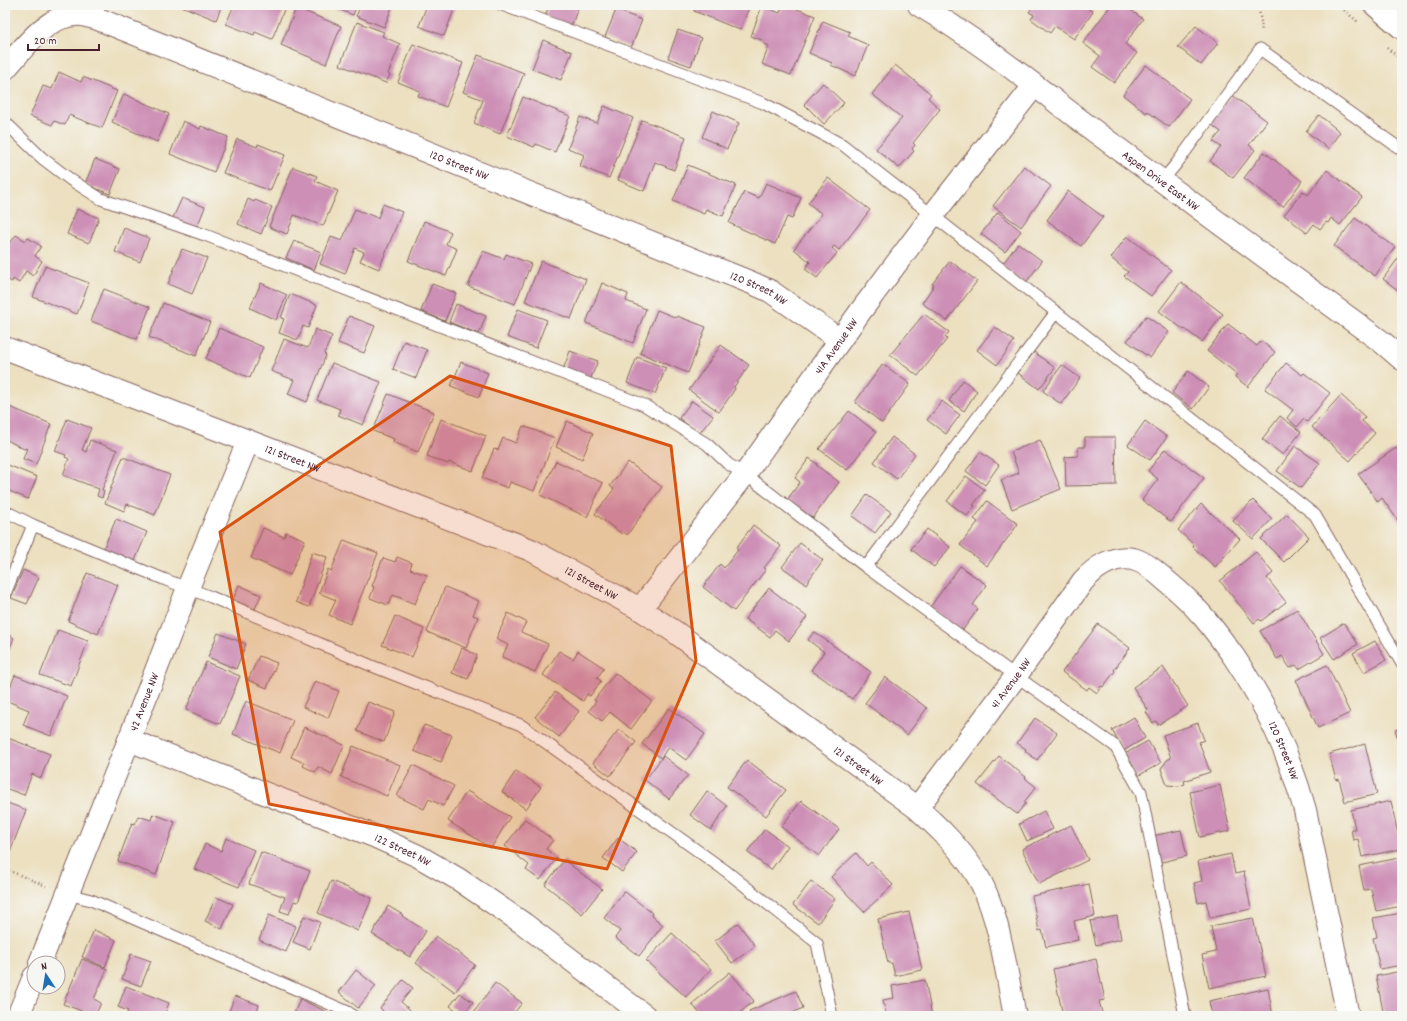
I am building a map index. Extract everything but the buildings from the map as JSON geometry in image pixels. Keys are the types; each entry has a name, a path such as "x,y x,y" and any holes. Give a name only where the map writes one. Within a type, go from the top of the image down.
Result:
{"street":[{"name":"Aspen Drive East NW","path":"919,5 935,14 1034,86 1382,342 1402,359"},
{"path":"1375,5 1402,28"},
{"name":"120 Street NW","path":"5,69 38,33 51,23 67,16 82,15 98,19 752,283 770,291 840,340"},
{"name":"41A Avenue NW","path":"640,609 745,474 840,340 932,216 1034,86"},
{"name":"121 Street NW","path":"5,348 248,440 531,550 640,609 688,642 917,808 948,836 976,873 984,890 998,933 1015,1016"},
{"name":"42 Avenue NW","path":"43,955 248,440"},
{"name":"120 Street NW","path":"1108,562 1118,559 1132,559 1143,562 1185,596 1211,624 1248,678 1266,709 1296,779 1305,810 1348,1016"},
{"name":"41 Avenue NW","path":"917,808 1016,676 1083,581 1092,572 1108,562"},
{"name":"122 Street NW","path":"129,740 374,836 418,856 458,879 524,924 645,1016"},
{"path":"18,1016 27,995"}],"lane":[{"path":"502,5 763,103 843,145 1315,515 1402,664"},
{"path":"1162,181 1177,163 1260,49 1402,150"},
{"path":"5,122 42,158 71,180 101,199 205,235 644,405 706,444 728,464 745,474 866,567 1115,746 1141,792 1185,1016"},
{"path":"866,567 1056,312"},
{"path":"5,511 33,525 211,597 372,666 521,725 726,871 817,943 832,1016"},
{"path":"5,594 33,525"},
{"path":"67,894 91,900 348,1012 353,1016"}],"path":[{"path":"1258,5 1262,27 1260,49"},
{"path":"5,869 67,894"}],"highlighted area":[{"path":"450,376 671,446 696,661 607,869 269,804 220,532"}]}
